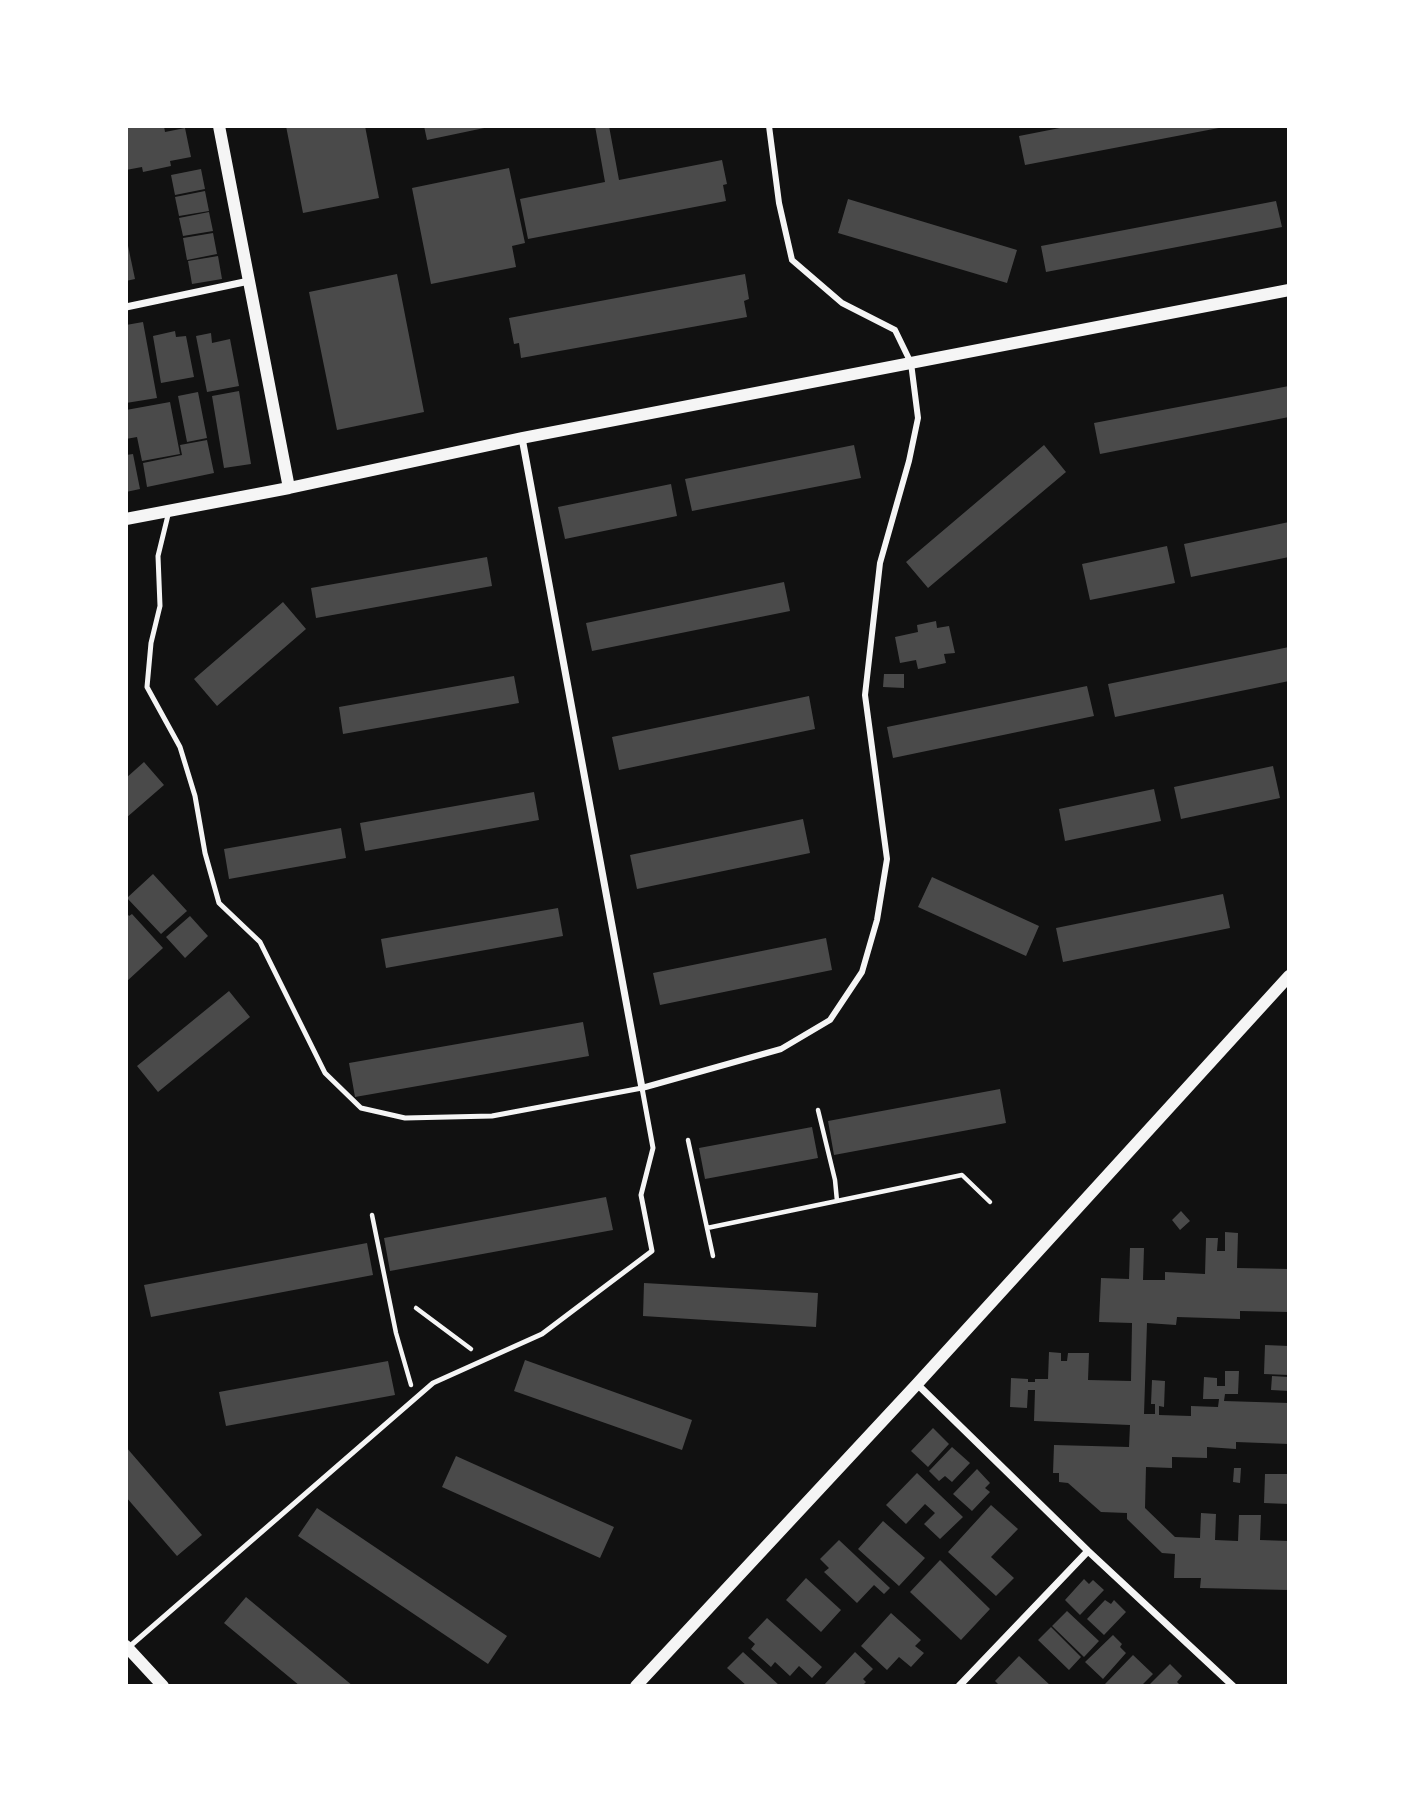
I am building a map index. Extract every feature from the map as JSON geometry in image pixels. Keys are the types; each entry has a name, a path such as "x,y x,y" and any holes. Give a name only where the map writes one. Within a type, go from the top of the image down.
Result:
{"street":[{"path":"219,126 289,488"},
{"path":"522,438 642,1088 781,1049 830,1020 862,972 877,920 887,859 865,695 880,563 909,461 918,418 911,363 895,330 842,303 792,260 779,203 769,126"},
{"path":"126,307 249,281"},
{"path":"126,519 289,488 522,438 1289,290"},
{"path":"636,1686 917,1384 1289,976"},
{"path":"917,1384 1088,1551 1233,1686"},
{"path":"959,1686 1088,1551"},
{"path":"127,1647 163,1686"}],"lane":[{"path":"127,1647 433,1383 542,1334 652,1251 641,1195 653,1148 642,1088 492,1116 405,1118 361,1108 325,1073 260,942 219,903 205,853 195,796 180,747 147,687 151,643 160,606 158,556 169,511"}],"path":[{"path":"818,1110 835,1180 837,1201"},
{"path":"688,1140 713,1256"},
{"path":"707,1228 962,1175 990,1202"},
{"path":"372,1215 396,1333 415,1399"},
{"path":"416,1308 485,1360"}],"building":[{"path":"126,126 164,126 165,132 185,128 191,157 170,161 171,166 143,172 142,167 126,170"},
{"path":"286,126 365,126 379,198 303,213"},
{"path":"424,126 489,126 489,127 427,140"},
{"path":"595,126 609,126 619,180 722,160 727,184 723,185 726,201 528,239 520,199 605,182"},
{"path":"1070,126 1224,127 1025,165 1019,136"},
{"path":"509,168 525,243 512,246 516,267 431,284 412,188"},
{"path":"201,169 205,189 175,195 171,175"},
{"path":"205,191 209,211 179,216 175,197"},
{"path":"848,199 1017,250 1007,283 838,233"},
{"path":"1276,201 1282,227 1046,272 1041,246"},
{"path":"209,212 213,231 183,236 179,218"},
{"path":"213,233 217,254 187,260 183,238"},
{"path":"126,242 135,279 126,281"},
{"path":"218,256 222,279 192,284 188,261"},
{"path":"397,274 424,412 337,430 309,292"},
{"path":"745,274 749,299 744,301 747,317 521,358 519,343 514,344 509,318"},
{"path":"143,322 157,398 126,403 126,325"},
{"path":"175,331 176,337 186,336 194,377 161,383 153,336"},
{"path":"211,333 212,343 230,339 239,386 207,392 196,336"},
{"path":"1289,386 1289,417 1100,454 1094,423"},
{"path":"239,391 251,464 224,468 212,396"},
{"path":"198,392 207,438 187,442 178,396"},
{"path":"170,402 180,454 142,461 137,437 126,439 126,410"},
{"path":"207,440 214,473 147,487 143,463 182,455 180,445"},
{"path":"854,445 861,478 692,511 685,479"},
{"path":"1044,445 1066,472 928,588 906,562"},
{"path":"133,454 140,489 126,492 126,455"},
{"path":"671,484 677,516 565,539 558,507"},
{"path":"1289,522 1289,557 1191,577 1184,544"},
{"path":"1167,546 1175,583 1090,600 1082,564"},
{"path":"487,557 492,586 316,618 311,588"},
{"path":"784,582 790,611 592,651 586,623"},
{"path":"283,602 306,629 217,706 194,679"},
{"path":"936,621 937,628 949,626 955,653 944,654 946,663 918,669 916,660 900,663 895,637 918,632 917,625"},
{"path":"1289,647 1289,681 1115,717 1108,684"},
{"path":"884,674 904,674 904,688 883,687"},
{"path":"514,676 519,703 343,734 339,707"},
{"path":"1087,686 1094,716 893,758 887,727"},
{"path":"809,696 815,729 619,770 612,737"},
{"path":"144,762 164,785 126,818 126,778"},
{"path":"1273,766 1280,798 1181,819 1174,787"},
{"path":"1154,789 1161,821 1065,841 1059,809"},
{"path":"534,792 539,820 365,851 360,823"},
{"path":"803,819 810,853 637,889 630,855"},
{"path":"341,828 346,858 229,879 224,849"},
{"path":"153,874 187,911 161,934 127,898"},
{"path":"932,877 1039,926 1026,956 918,907"},
{"path":"1223,894 1230,928 1063,962 1056,928"},
{"path":"558,908 563,936 386,968 381,939"},
{"path":"126,912 129,916 132,914 163,948 126,982"},
{"path":"190,916 208,936 185,958 166,937"},
{"path":"826,938 832,970 660,1005 653,973"},
{"path":"229,991 250,1017 158,1092 137,1066"},
{"path":"583,1022 589,1056 355,1097 349,1063"},
{"path":"1000,1089 1006,1123 834,1155 828,1121"},
{"path":"812,1127 818,1158 705,1179 699,1148"},
{"path":"606,1197 613,1230 390,1271 384,1238"},
{"path":"1181,1211 1190,1221 1180,1230 1172,1220"},
{"path":"1225,1232 1238,1233 1237,1268 1289,1269 1289,1312 1240,1311 1240,1319 1177,1317 1176,1325 1147,1323 1144,1414 1155,1414 1155,1404 1151,1404 1152,1380 1165,1381 1164,1407 1159,1406 1159,1415 1191,1416 1191,1406 1218,1407 1219,1399 1203,1399 1204,1377 1217,1378 1217,1386 1225,1386 1225,1371 1239,1371 1238,1394 1225,1394 1224,1401 1289,1403 1289,1444 1236,1442 1236,1449 1207,1447 1207,1458 1172,1457 1172,1468 1146,1467 1145,1508 1175,1537 1200,1538 1201,1513 1216,1514 1215,1540 1238,1541 1239,1515 1261,1515 1260,1540 1289,1541 1289,1590 1200,1588 1201,1578 1174,1578 1175,1554 1162,1553 1127,1519 1127,1513 1101,1512 1068,1483 1059,1482 1059,1473 1053,1473 1054,1445 1129,1447 1130,1425 1034,1421 1035,1390 1028,1390 1027,1408 1010,1407 1011,1378 1028,1379 1028,1382 1048,1379 1049,1352 1061,1353 1061,1361 1067,1361 1068,1353 1089,1353 1088,1380 1131,1381 1132,1323 1099,1322 1101,1278 1129,1279 1130,1248 1144,1248 1143,1280 1165,1280 1165,1272 1205,1274 1206,1238 1218,1238 1217,1251 1225,1251"},
{"path":"367,1243 373,1275 151,1317 144,1285"},
{"path":"644,1283 818,1293 816,1327 643,1316"},
{"path":"1265,1345 1289,1346 1289,1375 1264,1374"},
{"path":"525,1360 692,1420 682,1450 514,1391"},
{"path":"388,1361 395,1395 226,1426 219,1392"},
{"path":"1272,1376 1289,1377 1289,1391 1271,1390"},
{"path":"933,1428 949,1444 928,1467 911,1451"},
{"path":"126,1447 202,1535 177,1556 126,1497"},
{"path":"952,1447 970,1463 952,1482 945,1476 939,1481 929,1471"},
{"path":"456,1456 614,1527 600,1558 442,1487"},
{"path":"1234,1468 1241,1468 1240,1483 1233,1482"},
{"path":"977,1469 990,1483 985,1488 990,1492 972,1511 953,1494"},
{"path":"917,1473 963,1517 940,1539 924,1524 935,1513 925,1504 906,1524 886,1505"},
{"path":"1265,1474 1289,1474 1289,1504 1264,1503"},
{"path":"991,1505 1018,1529 991,1557 1014,1578 996,1596 948,1552"},
{"path":"317,1508 507,1636 488,1664 298,1536"},
{"path":"883,1521 925,1558 899,1586 858,1549"},
{"path":"839,1540 890,1588 884,1594 874,1585 857,1603 824,1572 829,1568 820,1559"},
{"path":"940,1560 990,1609 961,1640 910,1592"},
{"path":"806,1578 841,1610 821,1632 786,1600"},
{"path":"1084,1579 1089,1584 1093,1580 1104,1590 1080,1615 1065,1600"},
{"path":"246,1597 353,1686 300,1686 224,1623"},
{"path":"1105,1600 1111,1604 1114,1600 1126,1612 1104,1635 1087,1619"},
{"path":"1067,1611 1099,1641 1084,1657 1052,1626"},
{"path":"891,1613 921,1640 915,1646 924,1653 911,1667 899,1657 887,1670 861,1646"},
{"path":"767,1618 822,1667 812,1678 799,1666 790,1676 775,1662 771,1667 751,1649 755,1644 748,1638"},
{"path":"1051,1627 1081,1657 1069,1670 1038,1640"},
{"path":"1113,1635 1126,1653 1103,1679 1085,1662"},
{"path":"743,1652 780,1686 747,1686 727,1668"},
{"path":"855,1652 873,1669 863,1679 866,1682 862,1686 823,1686"},
{"path":"1133,1655 1153,1674 1141,1686 1107,1686 1105,1684"},
{"path":"1019,1656 1051,1686 1000,1686 995,1681"},
{"path":"1170,1664 1182,1676 1177,1682 1181,1686 1148,1686"}]}
